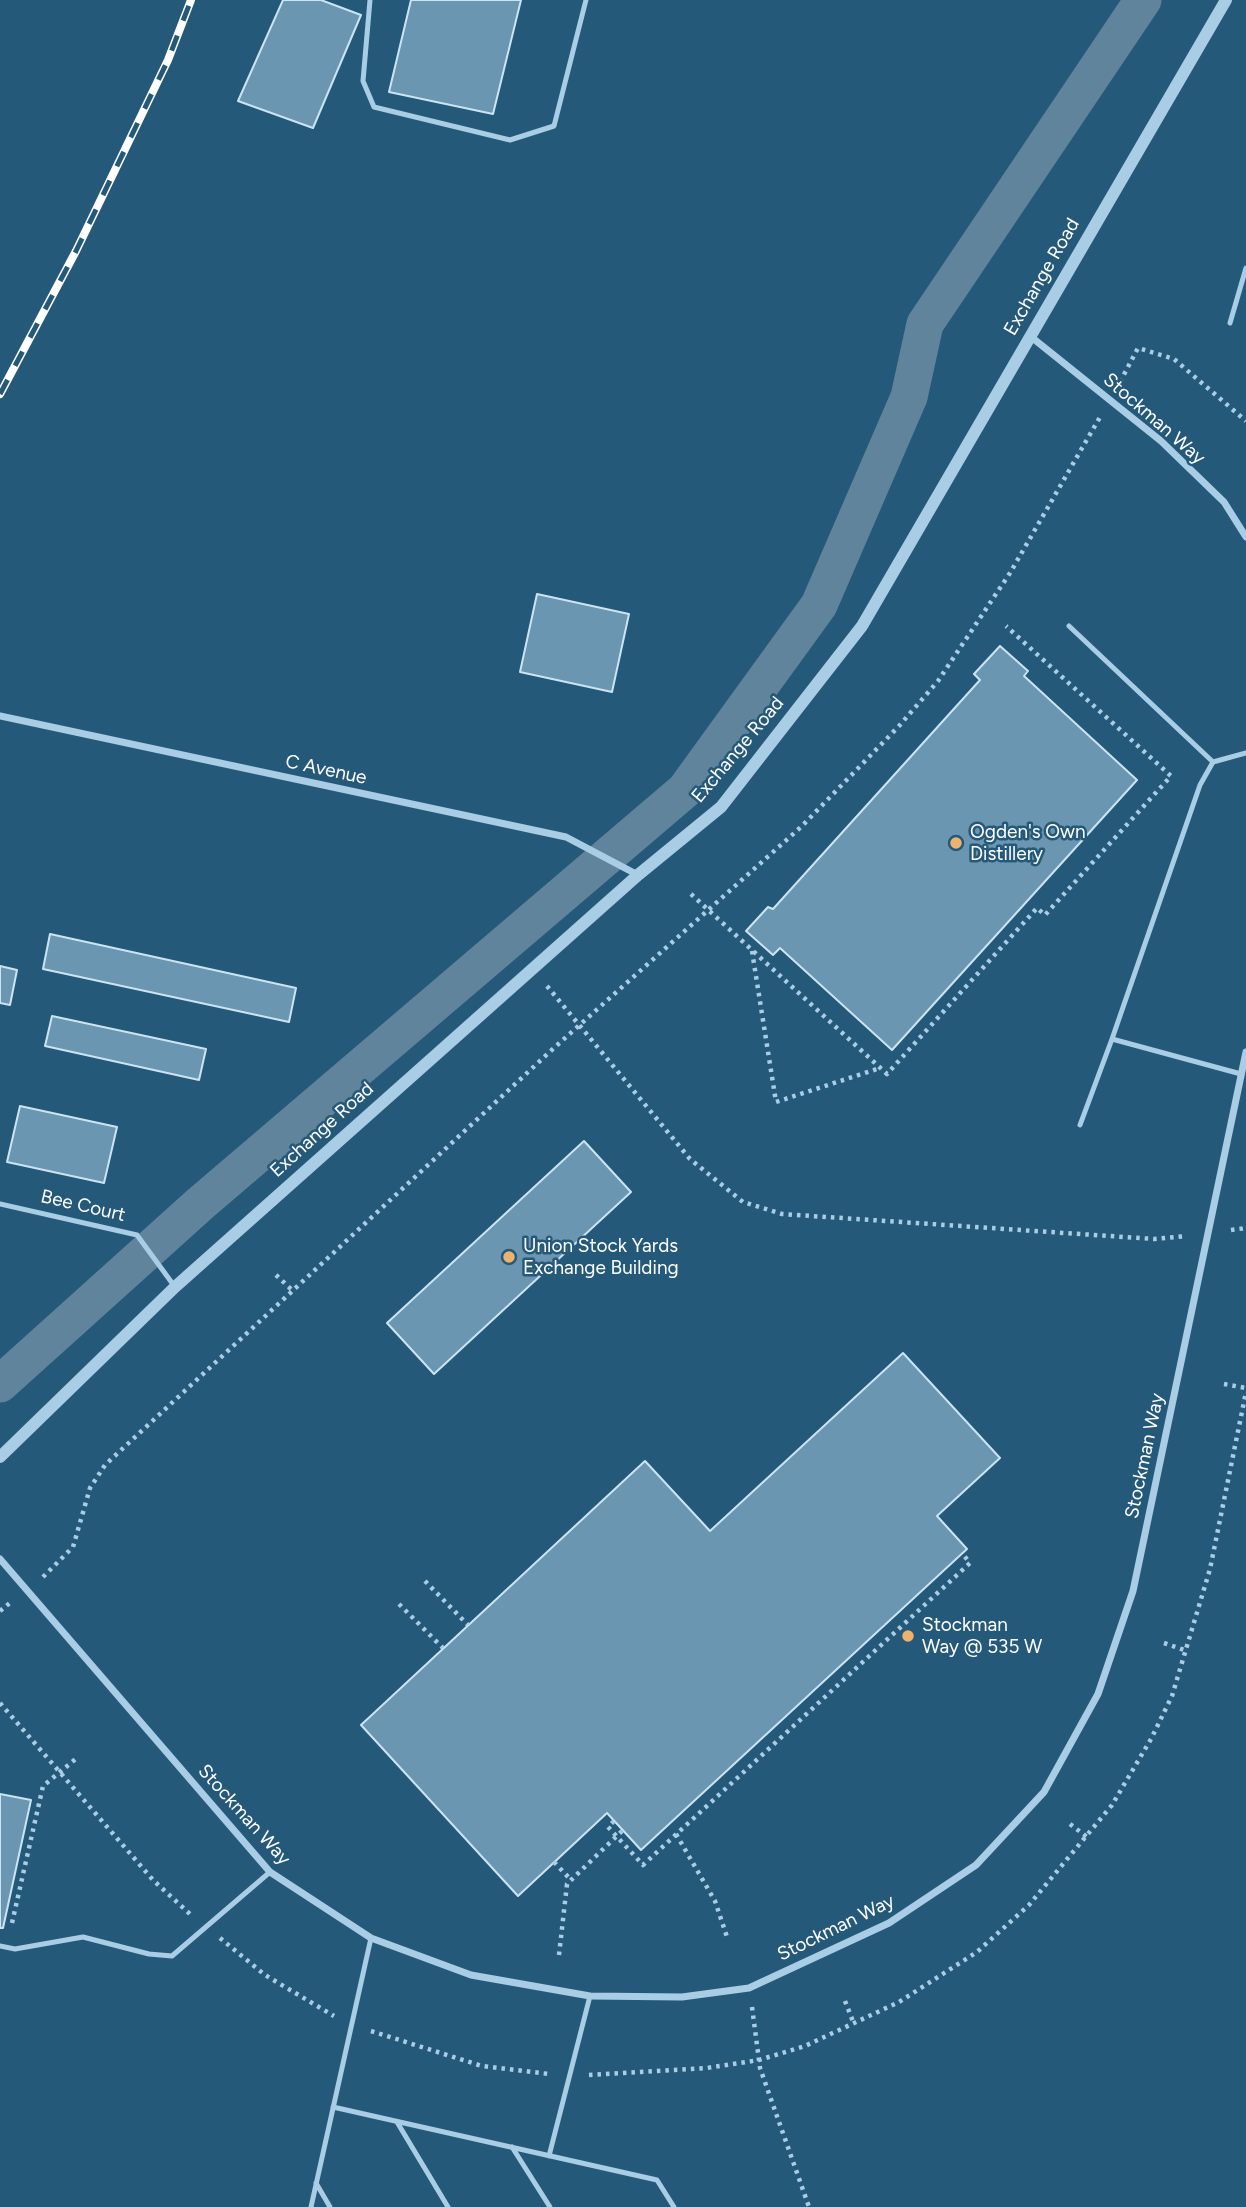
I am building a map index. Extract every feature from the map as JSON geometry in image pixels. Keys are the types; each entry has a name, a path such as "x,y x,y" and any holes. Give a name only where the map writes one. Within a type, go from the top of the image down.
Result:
{"street":[{"name":"Exchange Road","path":"0,1457 175,1287 638,875 721,807 862,626 1226,0"},
{"name":"Stockman Way","path":"1030,336 1161,441 1224,502 1246,537"},
{"name":"C Avenue","path":"0,716 566,837 638,875"},
{"name":"Stockman Way","path":"0,1559 270,1872 371,1938 471,1975 590,1996 682,1997 749,1987 889,1923 976,1866 1044,1792 1098,1694 1133,1591 1246,1052"}],"lane":[{"path":"370,0 363,81 373,107 510,140 554,125 586,0"},
{"path":"1230,323 1246,268"},
{"path":"1069,626 1213,762"},
{"path":"1080,1125 1200,785 1213,762 1246,752"},
{"path":"1112,1039 1241,1074"},
{"name":"Bee Court","path":"0,1204 137,1235 175,1287"},
{"path":"0,1946 15,1949 83,1937 149,1954 172,1956 270,1872"},
{"path":"311,2207 371,1938"},
{"path":"549,2156 590,1996"},
{"path":"333,2107 657,2180 674,2207"},
{"path":"397,2122 448,2207"},
{"path":"512,2147 550,2207"},
{"path":"316,2183 330,2207"}],"path":[{"path":"60,1563 73,1547 90,1488 105,1465 579,1026 801,827 890,736 938,681 1039,527 1139,348 1174,359 1186,367 1246,421"},
{"path":"691,894 887,1074 1037,908 1045,915 1171,776 1006,626"},
{"path":"752,950 776,1102 880,1068"},
{"path":"533,968 690,1159 743,1202 782,1214 1162,1240"},
{"path":"275,1275 293,1291"},
{"path":"0,1703 153,1880 265,1975 332,2016 482,2066 540,2074 659,2073 759,2060 805,2046 855,2024 898,2002 977,1952 1029,1905 1112,1805 1151,1739 1172,1696 1210,1569 1246,1390 1224,1384"},
{"path":"614,1821 608,1827 643,1865 970,1563 962,1553"},
{"path":"425,1581 468,1625"},
{"path":"400,1604 443,1648"},
{"path":"1164,1643 1187,1651"},
{"path":"12,1923 43,1786 78,1757"},
{"path":"1070,1824 1087,1837"},
{"path":"559,1955 567,1884 623,1830"},
{"path":"676,1834 715,1900 728,1940"},
{"path":"554,1862 571,1880"},
{"path":"749,1987 759,2060 809,2207"},
{"path":"845,2001 855,2024"}],"building":[{"path":"283,0 321,0 361,15 313,128 238,101"},
{"path":"411,0 521,0 493,114 389,92"},
{"path":"537,594 629,614 612,692 520,672"},
{"name":"Ogden's Own Distillery","path":"1000,646 1028,671 1024,676 1137,780 892,1050 780,948 773,955 746,931 768,907 773,909 980,680 974,674"},
{"path":"50,934 296,988 289,1022 43,969"},
{"path":"0,966 17,970 10,1005 0,1003"},
{"path":"52,1016 206,1049 199,1080 45,1046"},
{"path":"20,1106 117,1127 104,1183 7,1162"},
{"name":"Union Stock Yards Exchange Building","path":"584,1141 631,1192 434,1374 387,1323"},
{"path":"903,1353 1000,1458 937,1516 967,1549 641,1850 607,1813 518,1896 361,1725 645,1461 710,1531"},
{"path":"0,1794 31,1800 3,1928 0,1928"}],"waterway":[{"path":"0,1384 201,1203 685,790 819,605 909,397 925,324 1143,0"}],"railway":[{"path":"0,394 76,251 168,60 191,0"}],"place":[{"name":"Ogden's Own Distillery","path":"956,843"},
{"name":"Union Stock Yards Exchange Building","path":"509,1257"},
{"name":"Stockman Way @ 535 W","path":"908,1636"}]}
